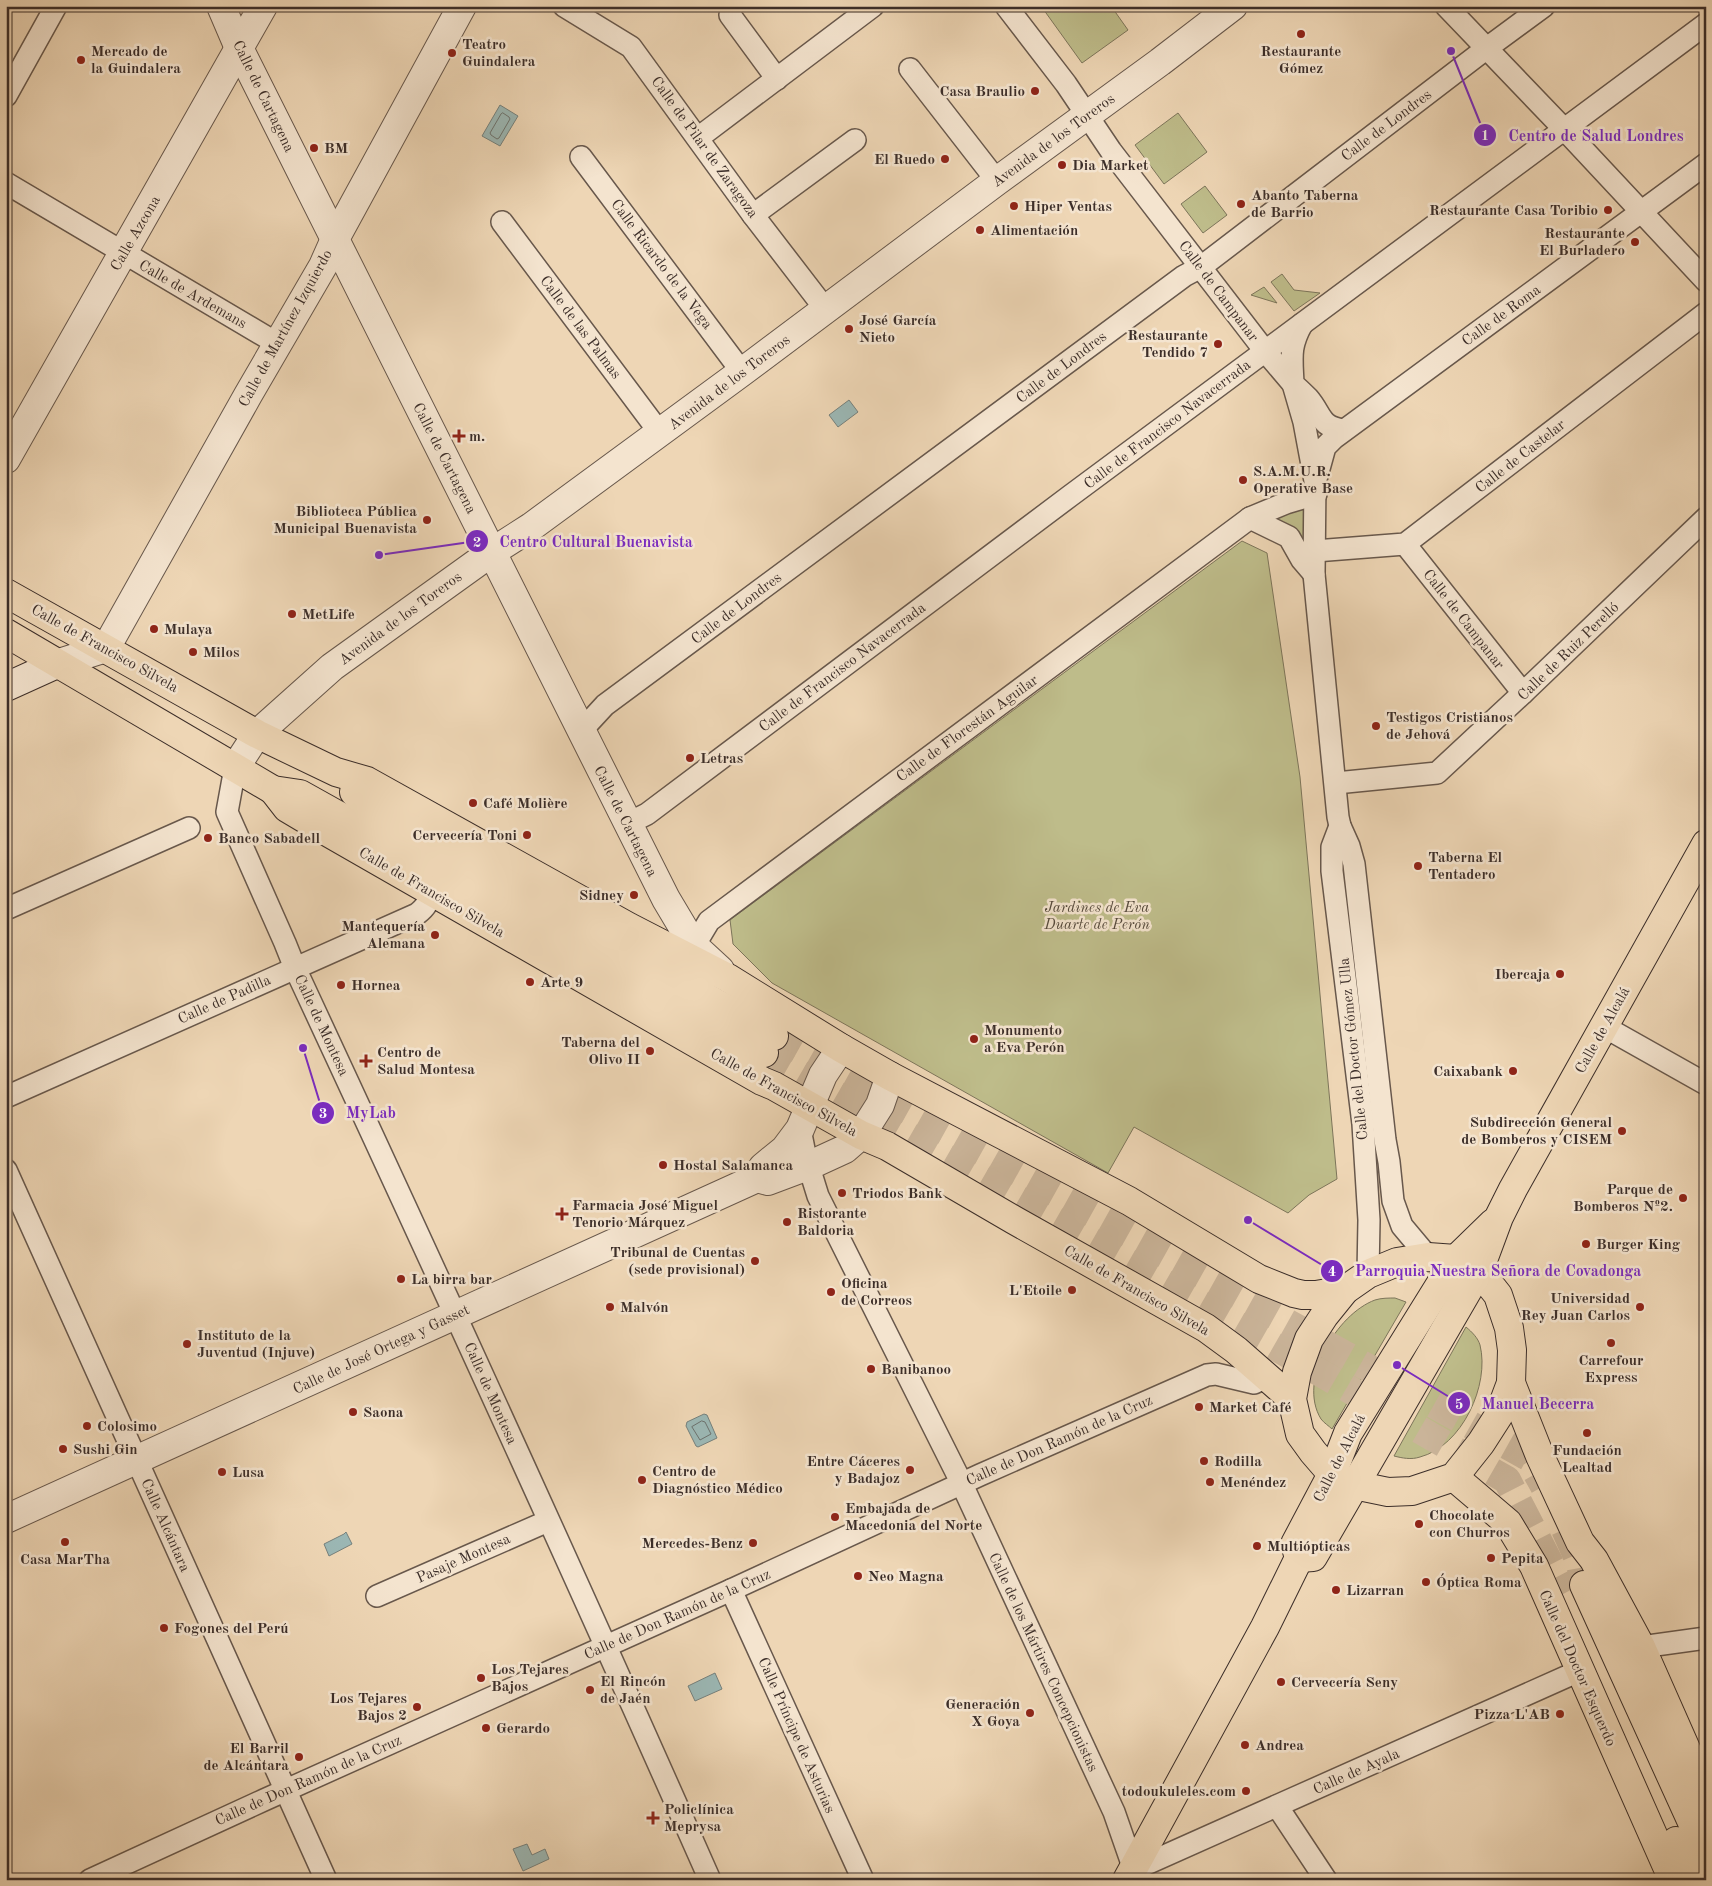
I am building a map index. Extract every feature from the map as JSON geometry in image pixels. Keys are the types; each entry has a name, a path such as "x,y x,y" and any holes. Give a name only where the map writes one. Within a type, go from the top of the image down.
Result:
{"main road":[{"name":"Calle de Francisco Silvela","path":"6,593 257,734 336,772 366,781 629,927 728,978 890,1076 1129,1201 1259,1279 1294,1293 1316,1295 1345,1290"},
{"name":"Calle de Francisco Silvela","path":"6,633 273,790 287,808 762,1081 805,1117 888,1146 1014,1220 1206,1328 1236,1350 1292,1399"},
{"name":"Calle de Francisco Silvela","path":"273,790 300,794 769,1044 361,800 336,772"},
{"name":"Calle de Alcalá","path":"1133,1876 1265,1627 1299,1558 1312,1557 1343,1479 1348,1433 1468,1265 1499,1216 1603,1026 1706,844"},
{"path":"1428,1257 1468,1265 1498,1295 1509,1328 1512,1350 1511,1383 1499,1415 1481,1443 1454,1477 1412,1491 1388,1492 1343,1479 1313,1452 1300,1434 1292,1399 1297,1372 1309,1339 1324,1316 1345,1290 1368,1274 1397,1262 1428,1257"},
{"path":"1511,1383 1540,1456 1580,1542 1594,1560 1640,1647 1706,1794"},
{"name":"Calle del Doctor Esquerdo","path":"1454,1477 1508,1523 1534,1566 1673,1880"},
{"name":"Calle del Doctor Esquerdo","path":"1694,1880 1575,1589 1706,1854"}],"street":[{"path":"6,96 56,6"},
{"name":"Calle de Cartagena","path":"221,6 239,48 666,899 694,946 728,978"},
{"name":"Calle Azcona","path":"6,459 263,6"},
{"name":"Calle de Martínez Izquierdo","path":"106,648 323,266 335,239 462,6"},
{"name":"Calle de Pilar de Zaragoza","path":"564,6 632,46 753,215 826,310"},
{"path":"698,138 873,6"},
{"name":"Calle de Campanar","path":"1006,6 1066,84 1112,151 1265,351 1293,384 1304,422 1316,488"},
{"name":"Avenida de los Toreros","path":"236,768 257,734 332,668 492,552 531,527 742,372 1233,6"},
{"path":"1446,6 1706,281"},
{"name":"Calle de Londres","path":"581,731 605,705 1184,276 1201,267 1544,6"},
{"path":"730,15 776,79"},
{"name":"Calle de Francisco Navacerrada","path":"628,824 647,814 1070,496 1706,24"},
{"path":"910,69 997,181"},
{"path":"753,215 855,140"},
{"name":"Calle Ricardo de la Vega","path":"581,156 742,372"},
{"name":"Calle de Roma","path":"1316,488 1325,447 1344,430 1706,164"},
{"name":"Calle de Ardemans","path":"6,183 278,344"},
{"name":"Calle de las Palmas","path":"502,222 660,432"},
{"name":"Calle de Castelar","path":"1405,544 1706,313"},
{"path":"1303,324 1294,338 1292,355 1293,384 1308,398 1324,423 1344,430"},
{"name":"Calle de Florestán Aguilar","path":"694,946 708,921 1250,518 1316,488"},
{"name":"Calle del Doctor Gómez Ulla","path":"1316,488 1314,574 1340,826 1349,846 1354,864 1393,1201 1402,1226 1428,1257"},
{"path":"1250,518 1289,537 1302,560 1314,574"},
{"name":"Calle de Ruiz Perelló","path":"1336,783 1437,773 1523,694 1706,518"},
{"path":"1315,551 1405,544"},
{"name":"Calle de Campanar","path":"1405,544 1523,694"},
{"path":"6,687 59,663 106,648"},
{"name":"Calle de Montesa","path":"236,768 227,812 286,943 295,968 455,1315 710,1880"},
{"name":"Calle del Doctor Gómez Ulla","path":"1340,826 1332,847 1332,871 1363,1124 1369,1220 1368,1274"},
{"path":"6,909 189,828"},
{"name":"Calle de Padilla","path":"6,1097 417,914 425,908 429,901 430,890"},
{"path":"1603,1026 1706,1084"},
{"name":"Calle de José Ortega y Gasset","path":"6,1519 757,1178 763,1167 785,1149 805,1117 822,1075 841,1048"},
{"name":"Calle de José Ortega y Gasset","path":"757,1178 768,1181 845,1149 861,1135 880,1105 890,1076"},
{"name":"Calle de los Mártires Concepcionistas","path":"805,1117 808,1166 818,1196 962,1484 1114,1812 1133,1876"},
{"name":"Calle Alcántara","path":"6,1170 326,1880"},
{"name":"Calle de Don Ramón de la Cruz","path":"90,1880 962,1484 1207,1375 1216,1374 1254,1383 1267,1377"},
{"name":"Pasaje Montesa","path":"377,1596 548,1520"},
{"name":"Calle Príncipe de Asturias","path":"731,1590 863,1880"},
{"path":"1640,1647 1706,1638"},
{"name":"Calle de Ayala","path":"1133,1876 1278,1806 1579,1671"},
{"path":"1278,1806 1326,1880"}],"green space":[{"path":"1041,6 1111,6 1128,30 1082,63"},
{"path":"1178,113 1207,152 1164,184 1135,145"},
{"path":"1205,186 1227,215 1203,233 1181,204"},
{"path":"1282,274 1294,290 1320,293 1294,311 1271,282"},
{"path":"1264,287 1277,303 1251,295"},
{"path":"1302,508 1304,512 1304,542 1271,517"},
{"name":"Jardines de Eva Duarte de Perón","path":"1242,541 1267,553 1300,777 1337,1179 1309,1195 1288,1213 1134,1127 1108,1173 772,983 733,944 730,920"},
{"path":"1395,1298 1406,1302 1332,1429 1321,1419 1315,1403 1314,1386 1325,1350 1347,1319 1361,1308 1377,1299"},
{"path":"1466,1327 1479,1342 1482,1361 1481,1378 1470,1412 1460,1427 1435,1451 1413,1458 1394,1456"}],"water":[{"path":"500,105 518,116 500,146 482,136"},
{"path":"849,400 858,412 838,427 829,415"},
{"path":"704,1414 707,1415 717,1438 698,1447 686,1426 687,1422"},
{"path":"346,1532 352,1544 329,1556 324,1544"},
{"path":"715,1673 722,1689 695,1701 688,1686"},
{"path":"527,1844 532,1855 545,1849 549,1859 523,1871 513,1849"}],"tunnel":[{"path":"774,1036 1528,1457 1544,1486"},
{"path":"764,1053 1507,1480 1565,1593"},
{"path":"1565,1529 1580,1563 1584,1585"}],"place":[{"name":"Restaurante Gómez","path":"1301,34"},
{"name":"Centro de Salud Londres","path":"1451,51"},
{"name":"Teatro Guindalera","path":"452,53"},
{"name":"Mercado de la Guindalera","path":"81,60"},
{"name":"Casa Braulio","path":"1035,91"},
{"name":"BM","path":"314,148"},
{"name":"El Ruedo","path":"945,159"},
{"name":"Dia Market","path":"1062,165"},
{"name":"Abanto Taberna de Barrio","path":"1241,204"},
{"name":"Hiper Ventas","path":"1014,206"},
{"name":"Restaurante Casa Toribio","path":"1608,210"},
{"name":"Alimentación","path":"980,230"},
{"name":"Restaurante El Burladero","path":"1635,242"},
{"name":"José García Nieto","path":"849,329"},
{"name":"Restaurante Tendido 7","path":"1218,344"},
{"name":"m.","path":"459,436"},
{"name":"S.A.M.U.R. Operative Base","path":"1243,480"},
{"name":"Biblioteca Pública Municipal Buenavista","path":"427,520"},
{"name":"Centro Cultural Buenavista","path":"379,555"},
{"name":"MetLife","path":"292,614"},
{"name":"Mulaya","path":"154,629"},
{"name":"Milos","path":"193,652"},
{"name":"Testigos Cristianos de Jehová","path":"1376,726"},
{"name":"Letras","path":"690,758"},
{"name":"Café Molière","path":"473,803"},
{"name":"Cervecería Toni","path":"527,835"},
{"name":"Banco Sabadell","path":"208,838"},
{"name":"Taberna El Tentadero","path":"1418,866"},
{"name":"Sidney","path":"634,895"},
{"name":"Mantequería Alemana","path":"435,935"},
{"name":"Ibercaja","path":"1560,974"},
{"name":"Arte 9","path":"530,982"},
{"name":"Hornea","path":"341,985"},
{"name":"Monumento a Eva Perón","path":"974,1039"},
{"name":"MyLab","path":"303,1048"},
{"name":"Taberna del Olivo II","path":"650,1051"},
{"name":"Centro de Salud Montesa","path":"366,1061"},
{"name":"Caixabank","path":"1513,1071"},
{"name":"Subdirección General de Bomberos y CISEM","path":"1622,1131"},
{"name":"Hostal Salamanca","path":"663,1165"},
{"name":"Triodos Bank","path":"842,1193"},
{"name":"Parque de Bomberos Nº2.","path":"1683,1198"},
{"name":"Farmacia José Miguel Tenorio Márquez","path":"562,1214"},
{"name":"Parroquia Nuestra Señora de Covadonga","path":"1248,1220"},
{"name":"Ristorante Baldoria","path":"787,1222"},
{"name":"Burger King","path":"1586,1244"},
{"name":"Tribunal de Cuentas (sede provisional)","path":"755,1261"},
{"name":"La birra bar","path":"401,1279"},
{"name":"L'Etoile","path":"1072,1290"},
{"name":"Oficina de Correos","path":"831,1292"},
{"name":"Malvón","path":"610,1307"},
{"name":"Universidad Rey Juan Carlos","path":"1640,1307"},
{"name":"Carrefour Express","path":"1611,1343"},
{"name":"Instituto de la Juventud (Injuve)","path":"187,1344"},
{"name":"Manuel Becerra","path":"1397,1365"},
{"name":"Banibanoo","path":"871,1369"},
{"name":"Market Café","path":"1199,1407"},
{"name":"Saona","path":"353,1412"},
{"name":"Colosimo","path":"87,1426"},
{"name":"Fundación Lealtad","path":"1587,1433"},
{"name":"Sushi Gin","path":"63,1449"},
{"name":"Rodilla","path":"1204,1461"},
{"name":"Entre Cáceres y Badajoz","path":"910,1470"},
{"name":"Lusa","path":"222,1472"},
{"name":"Centro de Diagnóstico Médico","path":"642,1480"},
{"name":"Menéndez","path":"1210,1482"},
{"name":"Embajada de Macedonia del Norte","path":"835,1517"},
{"name":"Chocolate con Churros","path":"1419,1524"},
{"name":"Casa MarTha","path":"65,1542"},
{"name":"Mercedes-Benz","path":"753,1543"},
{"name":"Multiópticas","path":"1257,1546"},
{"name":"Pepita","path":"1491,1558"},
{"name":"Neo Magna","path":"858,1576"},
{"name":"Óptica Roma","path":"1426,1582"},
{"name":"Lizarran","path":"1336,1590"},
{"name":"Fogones del Perú","path":"164,1628"},
{"name":"Los Tejares Bajos","path":"481,1678"},
{"name":"Cervecería Seny","path":"1281,1682"},
{"name":"El Rincón de Jaén","path":"590,1690"},
{"name":"Los Tejares Bajos 2","path":"417,1707"},
{"name":"Generación X Goya","path":"1030,1713"},
{"name":"Pizza L'AB","path":"1560,1714"},
{"name":"Gerardo","path":"486,1728"},
{"name":"Andrea","path":"1245,1745"},
{"name":"El Barril de Alcántara","path":"299,1757"},
{"name":"todoukuleles.com","path":"1246,1791"},
{"name":"Policlínica Meprysa","path":"653,1818"}]}
